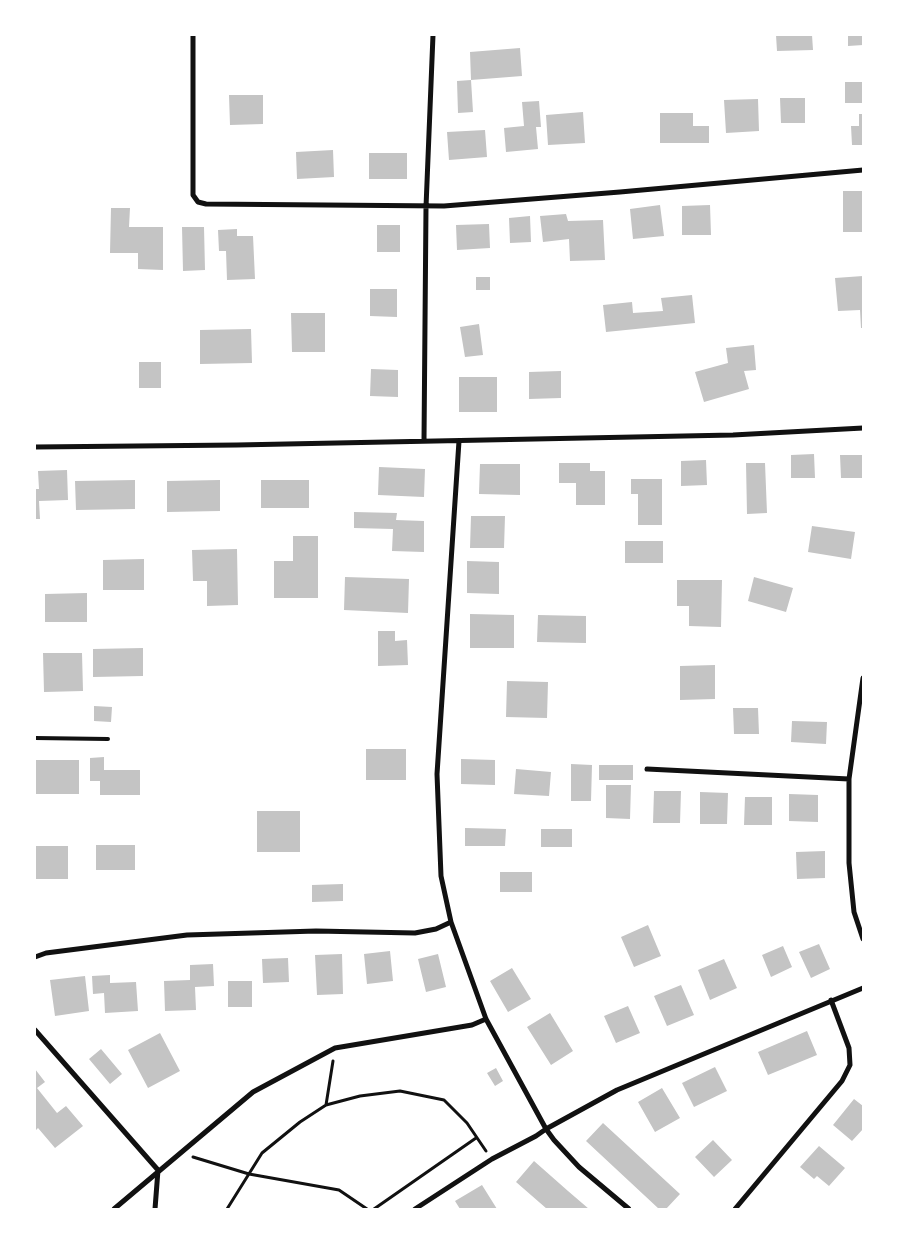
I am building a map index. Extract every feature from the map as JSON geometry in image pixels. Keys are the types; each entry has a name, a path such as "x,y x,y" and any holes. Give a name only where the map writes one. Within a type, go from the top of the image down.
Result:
{"street":[{"path":"193,35 193,195 198,202 206,204 426,207 601,194 863,170"},
{"path":"424,440 426,207 433,35"},
{"path":"35,447 734,435 863,428"},
{"path":"459,440 437,774 441,876 451,922 486,1019 546,1129 579,1167 629,1209"},
{"path":"863,678 848,779 849,863 854,912 863,939"},
{"path":"647,769 848,779"},
{"path":"35,957 46,953 187,935 316,931 414,933 436,929 451,922"},
{"path":"415,1209 492,1159 617,1090 863,988"},
{"path":"734,1209 842,1081 850,1065 849,1048 831,1000"},
{"path":"114,1209 158,1170 253,1092 335,1048 472,1025 486,1019"},
{"path":"35,1030 158,1170 155,1209"}],"lane":[{"path":"35,738 108,739"}],"path":[{"path":"326,1105 335,1048"},
{"path":"227,1209 262,1153 300,1122 326,1105 360,1096 400,1091 444,1100 467,1123 492,1159"},
{"path":"374,1209 476,1138"},
{"path":"180,1153 249,1174 339,1190 367,1209"}],"building":[{"path":"776,35 812,35 813,50 777,51"},
{"path":"848,35 863,35 863,45 848,46"},
{"path":"520,48 522,76 471,80 470,52"},
{"path":"471,80 473,112 458,113 457,81"},
{"path":"845,82 863,82 863,103 845,103"},
{"path":"229,95 263,95 263,124 230,125"},
{"path":"780,98 805,98 805,123 781,123"},
{"path":"758,99 759,131 726,133 724,100"},
{"path":"539,101 541,127 536,127 538,149 506,152 504,128 524,126 522,102"},
{"path":"583,112 585,143 548,145 546,115"},
{"path":"660,113 693,113 693,126 709,126 709,143 660,143"},
{"path":"859,114 863,114 863,145 852,145 851,126 859,126"},
{"path":"485,130 487,157 449,160 447,132"},
{"path":"333,150 334,177 297,179 296,152"},
{"path":"369,153 407,153 407,179 369,179"},
{"path":"843,191 863,191 863,232 843,232"},
{"path":"660,205 664,236 633,239 630,209"},
{"path":"710,205 711,235 682,235 682,206"},
{"path":"111,208 130,208 129,227 163,227 163,270 138,269 138,253 110,253"},
{"path":"566,214 568,221 603,220 605,260 570,261 569,239 543,242 540,216"},
{"path":"530,216 531,242 510,243 509,218"},
{"path":"489,224 490,248 457,250 456,225"},
{"path":"377,225 400,225 400,252 377,252"},
{"path":"182,227 204,227 205,270 183,271"},
{"path":"237,229 237,236 253,236 255,279 227,280 226,251 219,251 218,230"},
{"path":"863,276 863,328 861,328 860,310 838,311 835,278"},
{"path":"476,277 490,277 490,290 476,290"},
{"path":"370,289 397,289 397,317 370,316"},
{"path":"692,295 695,323 606,332 603,305 632,302 633,313 663,311 661,298"},
{"path":"291,313 325,313 325,352 292,352"},
{"path":"479,324 483,355 465,357 460,327"},
{"path":"251,329 252,363 200,364 200,330"},
{"path":"754,345 756,370 744,371 749,389 704,402 695,372 728,363 726,348"},
{"path":"139,362 161,362 161,388 139,388"},
{"path":"371,369 398,370 398,397 370,396"},
{"path":"561,371 561,398 529,399 529,372"},
{"path":"459,377 497,377 497,412 459,412"},
{"path":"814,454 815,478 791,478 791,455"},
{"path":"840,455 863,455 863,478 841,478"},
{"path":"706,460 707,485 681,486 681,461"},
{"path":"559,463 590,463 590,471 605,471 605,505 576,505 576,483 559,483"},
{"path":"746,463 765,463 767,513 747,514"},
{"path":"480,464 520,464 520,495 479,494"},
{"path":"379,467 425,469 424,497 378,495"},
{"path":"67,470 68,500 39,501 40,519 35,519 35,489 39,489 38,471"},
{"path":"631,479 662,479 662,525 638,525 638,494 631,494"},
{"path":"135,480 135,509 76,510 75,481"},
{"path":"220,480 220,511 167,512 167,481"},
{"path":"261,480 309,480 309,508 261,508"},
{"path":"354,512 397,513 396,520 424,521 424,552 392,551 393,529 354,528"},
{"path":"471,516 505,516 504,548 470,548"},
{"path":"812,526 855,532 851,559 808,552"},
{"path":"293,536 318,536 318,598 274,598 274,561 293,561"},
{"path":"625,541 663,541 663,563 625,563"},
{"path":"237,549 238,605 207,606 207,581 193,581 192,550"},
{"path":"144,559 144,590 103,590 103,560"},
{"path":"467,561 499,562 499,594 467,593"},
{"path":"345,577 409,579 408,613 344,610"},
{"path":"754,577 793,588 786,612 748,601"},
{"path":"677,580 722,580 721,627 689,626 689,606 677,606"},
{"path":"87,593 87,622 45,622 45,594"},
{"path":"470,614 514,615 514,648 470,648"},
{"path":"538,615 586,616 586,643 537,642"},
{"path":"378,631 395,631 395,641 407,640 408,665 378,666"},
{"path":"143,648 143,676 93,677 93,649"},
{"path":"43,653 82,653 83,691 44,692"},
{"path":"715,665 715,699 680,700 680,666"},
{"path":"507,681 548,682 547,718 506,717"},
{"path":"94,706 112,707 111,722 94,721"},
{"path":"733,708 758,708 759,734 734,734"},
{"path":"792,721 827,722 826,744 791,742"},
{"path":"366,749 406,749 406,780 366,780"},
{"path":"104,757 104,770 140,770 140,795 100,795 100,781 90,781 90,758"},
{"path":"461,759 495,760 495,785 461,784"},
{"path":"35,760 79,760 79,794 35,794"},
{"path":"571,764 592,765 591,801 571,801"},
{"path":"599,765 633,765 633,780 599,780"},
{"path":"516,769 551,772 549,796 514,794"},
{"path":"606,785 631,785 630,819 606,818"},
{"path":"654,791 681,791 680,823 653,823"},
{"path":"700,792 728,793 727,824 700,824"},
{"path":"789,794 818,795 818,822 789,821"},
{"path":"745,797 772,797 772,825 744,825"},
{"path":"257,811 300,811 300,852 257,852"},
{"path":"465,828 506,829 505,846 465,846"},
{"path":"541,829 572,829 572,847 541,847"},
{"path":"96,845 135,845 135,870 96,870"},
{"path":"35,846 68,846 68,879 35,879"},
{"path":"825,851 825,878 797,879 796,852"},
{"path":"500,872 532,872 532,892 500,892"},
{"path":"343,884 343,901 312,902 312,885"},
{"path":"648,925 661,956 634,967 621,937"},
{"path":"819,944 830,969 811,978 799,952"},
{"path":"783,946 792,967 771,977 762,955"},
{"path":"390,951 393,981 367,984 364,954"},
{"path":"342,954 343,994 317,995 315,955"},
{"path":"438,954 446,987 426,992 418,959"},
{"path":"288,958 289,982 263,983 262,959"},
{"path":"724,959 737,988 710,1000 698,970"},
{"path":"213,964 214,986 195,987 196,1010 165,1011 164,981 190,980 190,965"},
{"path":"512,968 531,999 508,1012 490,981"},
{"path":"110,975 110,983 136,982 138,1011 105,1013 104,993 93,994 92,976"},
{"path":"85,976 89,1011 55,1016 50,980"},
{"path":"228,981 252,981 252,1007 228,1007"},
{"path":"681,985 694,1015 667,1026 654,996"},
{"path":"628,1006 640,1033 616,1043 604,1016"},
{"path":"550,1013 573,1051 551,1065 527,1027"},
{"path":"807,1031 817,1055 768,1075 758,1052"},
{"path":"160,1033 180,1071 148,1088 128,1050"},
{"path":"101,1049 122,1074 110,1084 89,1059"},
{"path":"715,1067 727,1091 694,1107 682,1083"},
{"path":"496,1068 503,1081 495,1086 487,1073"},
{"path":"35,1069 45,1082 37,1088 57,1113 66,1106 83,1126 55,1148 38,1128 35,1131"},
{"path":"662,1088 680,1118 655,1132 638,1102"},
{"path":"854,1099 863,1106 863,1129 852,1141 833,1125"},
{"path":"603,1123 680,1194 666,1209 659,1209 586,1141"},
{"path":"713,1140 732,1160 714,1177 695,1157"},
{"path":"819,1146 845,1168 829,1186 817,1176 814,1179 800,1167"},
{"path":"534,1161 589,1209 547,1209 516,1182"},
{"path":"482,1185 497,1209 460,1209 455,1201"}]}
